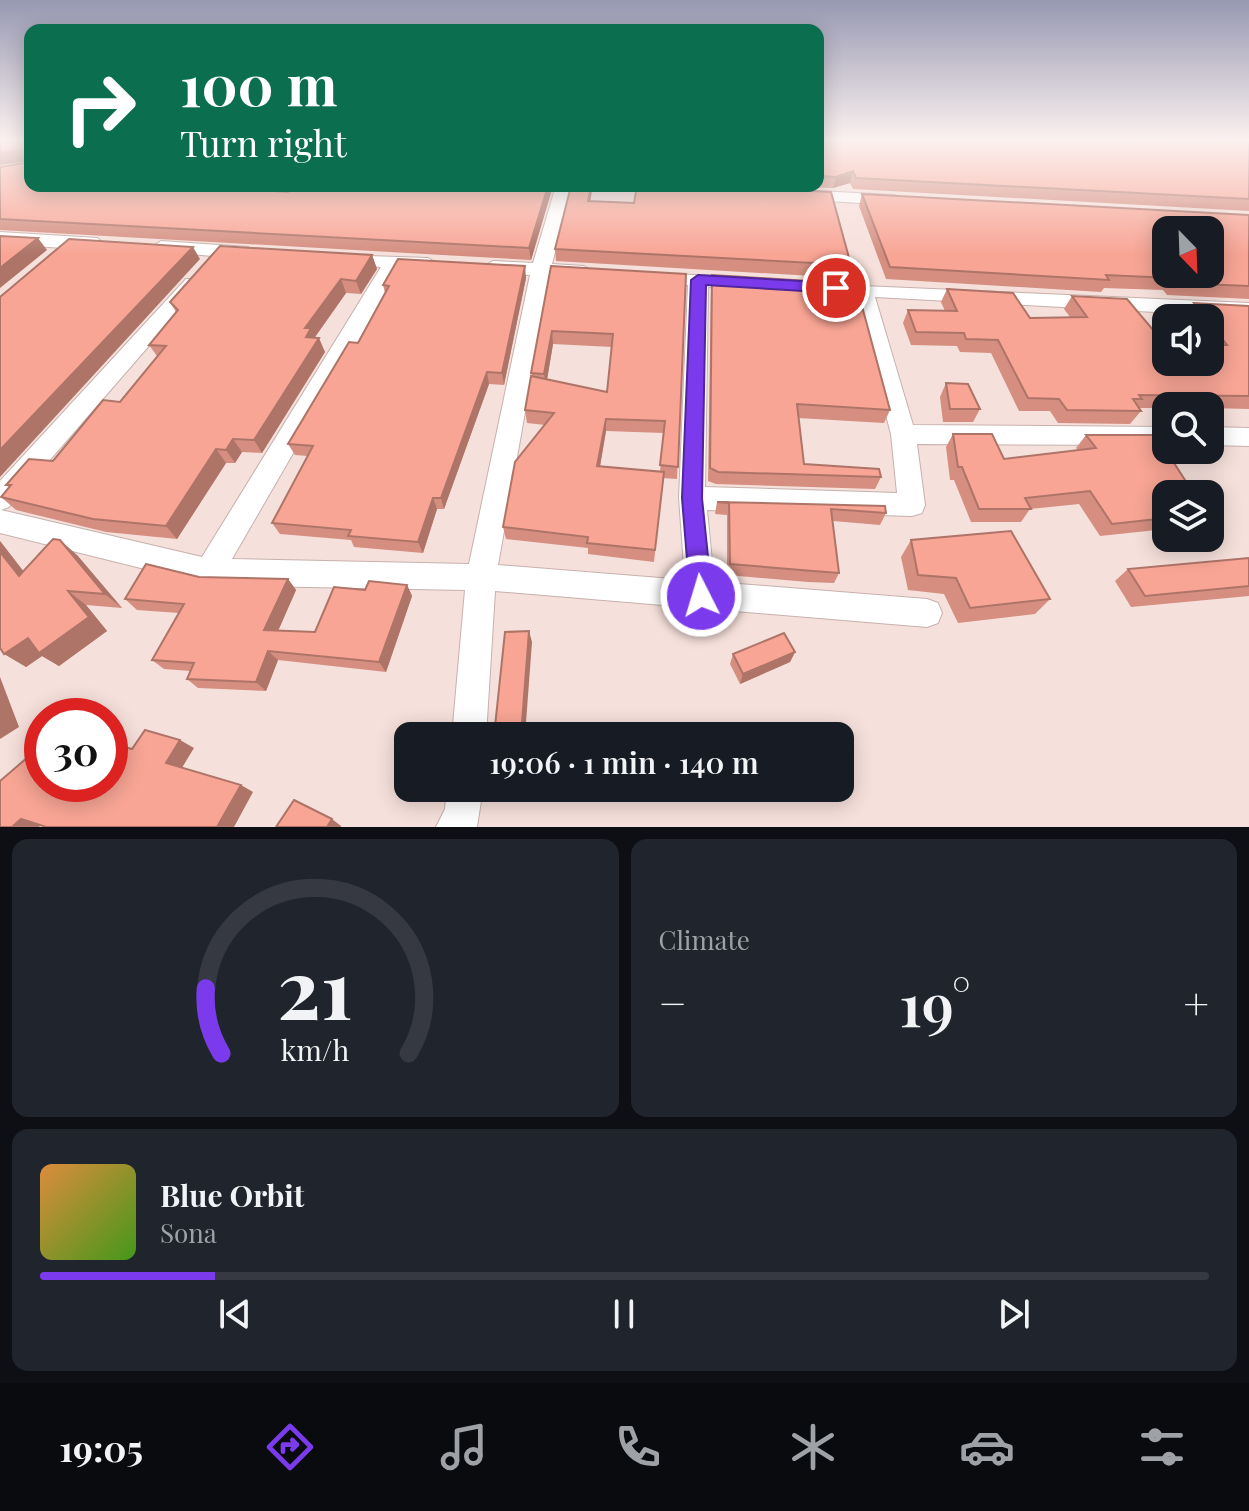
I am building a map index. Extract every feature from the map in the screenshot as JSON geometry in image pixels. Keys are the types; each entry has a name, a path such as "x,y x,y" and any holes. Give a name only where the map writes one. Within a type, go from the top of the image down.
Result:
{"street":[{"path":"470,722 481,577 541,269 562,192"},
{"path":"782,194 920,201"},
{"path":"0,238 117,245"},
{"path":"48,262 72,242"},
{"path":"147,247 268,254"},
{"path":"0,499 221,251"},
{"path":"330,258 604,273"},
{"path":"209,572 393,263"},
{"path":"635,275 758,284"},
{"path":"698,280 692,498 701,596"},
{"path":"803,286 1249,310"},
{"path":"692,498 912,505 903,434 863,290"},
{"path":"903,434 1152,436"},
{"path":"1224,436 1249,437"},
{"path":"0,521 209,572 481,577 927,613"},
{"path":"455,827 463,816 464,802"}],"building":[{"path":"0,178 24,178 24,192 546,192 529,248 0,219"},
{"path":"856,178 1249,178 1249,199"},
{"path":"569,192 590,192 588,201 634,203 636,192 831,192 851,265 555,249"},
{"path":"862,194 1249,215 1249,286 1224,285 1224,216 1152,216 1152,277 1106,275 1109,280 890,267"},
{"path":"0,236 38,238 0,268"},
{"path":"69,239 193,247 0,450 0,297"},
{"path":"220,246 372,255 356,281 341,279 305,328 311,328 306,337 319,338 254,440 233,439 226,450 216,449 166,526 93,519 1,497 11,485 6,485 29,459 53,461 103,400 120,402 166,346 149,345 178,310 170,302"},
{"path":"398,259 525,266 502,373 487,372 441,498 433,498 418,542 348,536 351,530 272,523 313,446 288,444 349,342 358,343 389,286 383,285"},
{"path":"551,266 686,274 678,467 660,465 665,421 606,419 597,466 664,472 655,550 587,543 588,537 503,527 515,462 554,413 525,410 531,376 607,392 613,334 552,331 544,374 531,373"},
{"path":"712,275 856,284 890,410 797,404 804,464 879,469 881,477 718,472 710,468"},
{"path":"947,289 1013,293 1030,318 1087,317 1072,296 1127,299 1152,329 1152,376 1224,376 1224,345 1227,345 1224,341 1224,305 1249,306 1249,396 1224,396 1224,392 1152,392 1152,395 1139,395 1142,399 1133,399 1141,411 1067,410 1059,399 1028,398 998,340 966,339 964,333 916,332 908,310 957,311"},
{"path":"946,383 968,384 980,409 950,409"},
{"path":"953,434 992,434 1004,459 1096,448 1086,435 1152,435 1152,464 1175,464 1185,480 1152,480 1152,520 1112,524 1090,491 1025,498 1031,509 979,509 962,467 958,467"},
{"path":"717,502 885,506 886,513 831,509 839,573 730,564 729,503"},
{"path":"1011,531 1050,599 970,608 956,578 918,575 911,540"},
{"path":"53,539 60,540 105,594 68,591 89,617 39,653 28,638 4,654 0,648 0,552 19,576"},
{"path":"1249,558 1249,586 1145,596 1128,569"},
{"path":"146,564 199,577 288,579 264,630 315,632 334,587 365,590 369,581 407,585 379,662 268,651 256,682 187,679 194,663 152,660 184,604 125,599"},
{"path":"529,631 522,722 495,722 505,632"},
{"path":"784,633 795,652 743,674 733,654"},
{"path":"145,730 180,740 166,763 241,785 217,827 46,827 21,819 12,827 0,827 0,781 24,760 24,802 128,802 128,748 132,749"},
{"path":"294,800 332,819 327,827 276,827"}],"route":[{"path":"701,596 692,498 698,280 836,288"}]}
